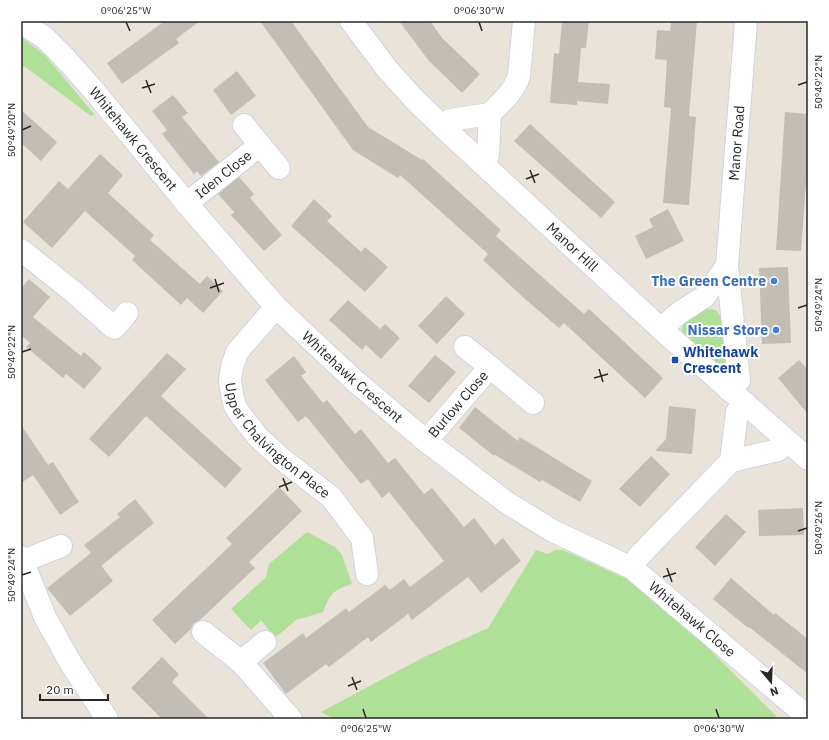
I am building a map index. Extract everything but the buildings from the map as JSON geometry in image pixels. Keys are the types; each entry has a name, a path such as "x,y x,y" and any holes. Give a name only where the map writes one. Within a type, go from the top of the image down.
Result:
{"street":[{"name":"Manor Hill","path":"350,21 387,69 415,100 443,127 661,329 808,459"},
{"path":"443,127 450,120 490,114 511,92 519,76 524,21"},
{"name":"Manor Road","path":"737,396 739,380 727,266 746,21"},
{"name":"Whitehawk Crescent","path":"21,22 45,38 65,58 95,92 187,204 276,307 354,380 426,441 506,502 553,531 632,568"},
{"path":"482,162 488,155 490,114"},
{"name":"Iden Close","path":"244,125 279,168"},
{"name":"Iden Close","path":"187,204 260,145"},
{"path":"21,250 76,294 114,328 127,313"},
{"path":"661,329 679,313 704,297 727,266"},
{"name":"Upper Chalvington Place","path":"276,307 238,352 232,366 230,381 235,406 258,437 282,459 331,497 362,538 368,574"},
{"name":"Burlow Close","path":"465,347 533,403"},
{"name":"Burlow Close","path":"426,441 490,367"},
{"path":"731,460 737,396"},
{"path":"632,568 638,557 731,460 778,450 787,441"},
{"path":"61,546 22,559 45,617 70,662 107,719"},
{"name":"Whitehawk Close","path":"632,568 808,717"},
{"path":"203,632 241,662 291,719"},
{"path":"241,662 265,642"}],"green space":[{"path":"21,37 45,55 94,114 91,116 24,66 21,69"},
{"path":"702,308 715,310 722,319 725,333 727,361 724,363 715,364 682,334 683,325 685,322 691,315"},
{"path":"307,532 335,547 342,555 352,584 336,591 330,597 323,612 296,620 275,638 261,620 251,630 231,609 266,577 269,564"},
{"path":"536,550 548,554 555,550 563,550 642,586 656,596 779,719 334,719 321,712 424,657 488,628"}],"place":[{"name":"The Green Centre","path":"774,281"},
{"name":"Nissar Store","path":"776,330"},
{"name":"Whitehawk Crescent","path":"675,360"}]}
